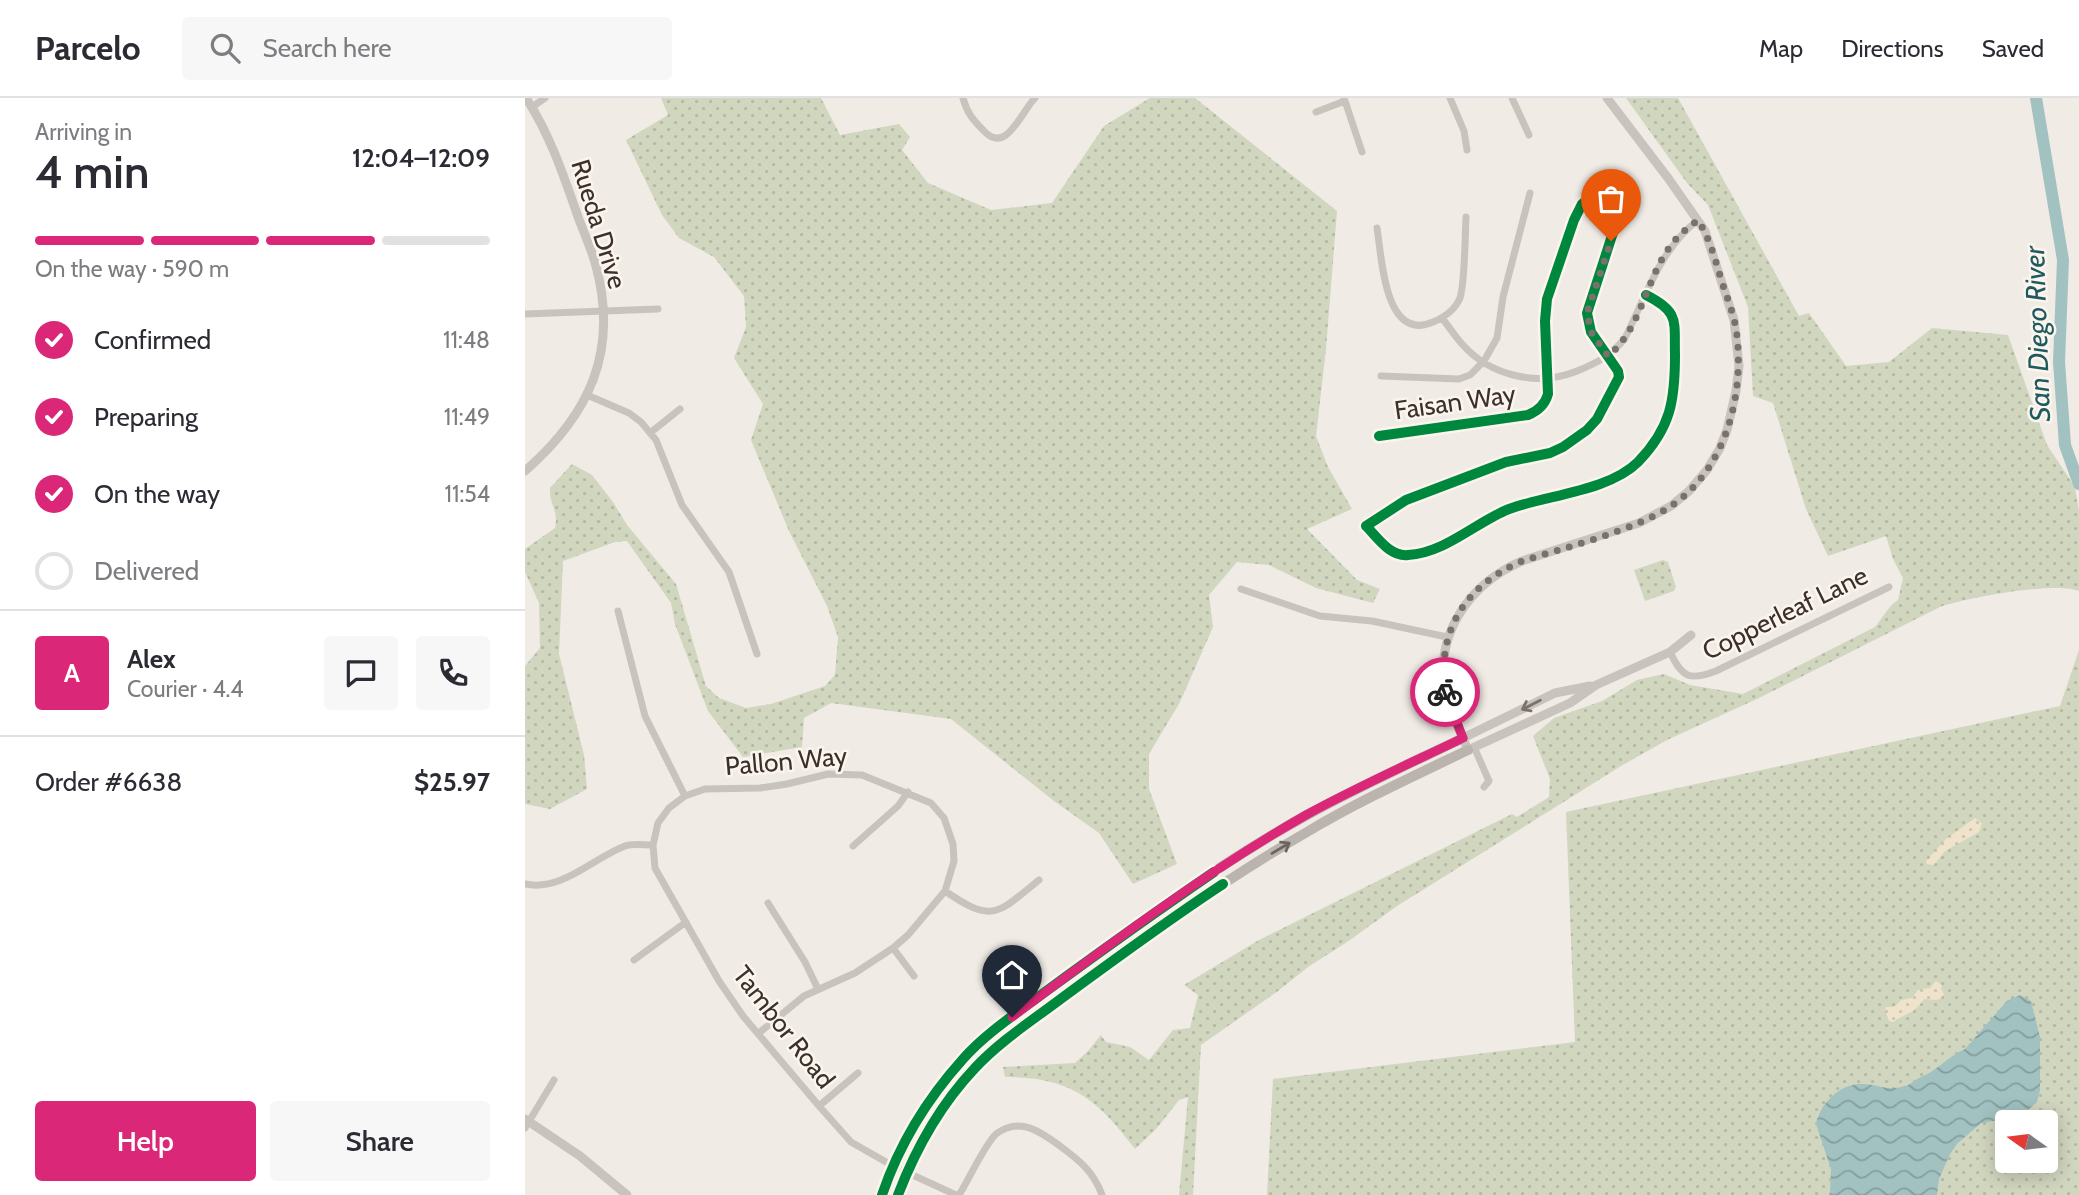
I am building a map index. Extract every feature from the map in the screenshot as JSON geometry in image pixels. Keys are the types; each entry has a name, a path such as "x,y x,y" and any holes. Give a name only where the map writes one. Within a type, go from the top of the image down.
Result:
{"main road":[{"path":"882,1195 893,1166 921,1112 963,1058 990,1033 1122,935 1216,871 1358,787 1463,738"},
{"path":"898,1195 934,1120 975,1068 1002,1043 1181,913 1309,831 1374,795 1471,748"},
{"path":"1181,913 1189,900 1216,880 1216,871"}],"street":[{"name":"Rueda Drive","path":"526,98 554,148 596,266 603,310 601,351 587,395 566,431 526,468"},
{"path":"532,107 545,98"},
{"path":"963,98 969,117 990,138 998,140 1007,136 1035,98"},
{"path":"1451,98 1464,131 1467,150"},
{"path":"1511,98 1529,135"},
{"path":"1485,787 1489,781 1463,738 1445,693 1447,637 1459,611 1481,585 1508,567 1639,523 1671,506 1689,491 1707,470 1727,430 1736,391 1739,366 1734,320 1711,248 1698,220 1607,98"},
{"path":"1316,112 1345,99 1362,152"},
{"name":"Faisan Way","path":"1379,436 1528,415 1538,411 1546,401 1549,379 1545,321 1547,299 1582,204 1608,182 1618,203 1618,217 1587,313 1591,332 1608,356"},
{"path":"1381,376 1459,379 1470,375 1484,361 1497,338 1503,297 1530,193"},
{"path":"1377,228 1390,303 1399,317 1411,324 1424,326 1442,318 1455,308 1461,295 1466,217"},
{"path":"1442,318 1463,345 1497,369 1523,378 1564,377 1597,364 1625,338 1666,252 1681,233 1698,220"},
{"path":"1608,356 1619,377 1611,396 1597,419 1571,441 1549,453 1506,462 1406,500 1366,526 1387,549 1397,554 1406,556 1426,552 1509,509 1556,498 1616,477 1635,465 1663,429 1675,388 1674,322 1670,310 1664,304 1646,295"},
{"path":"525,314 658,309"},
{"path":"587,395 629,413 650,432 662,451 682,505 729,572 757,654"},
{"path":"650,432 680,408"},
{"name":"Copperleaf Lane","path":"1670,652 1677,668 1686,676 1701,677 1889,587"},
{"path":"1241,589 1320,616 1372,621 1447,637"},
{"path":"525,884 543,885 565,878 625,846 653,845 658,822 669,808 685,796 645,716 618,611"},
{"path":"1471,748 1570,702 1596,685 1670,652 1691,635"},
{"path":"1463,738 1555,693 1596,685"},
{"name":"Pallon Way","path":"685,796 705,789 760,788 828,774 862,775 931,803 944,818 950,832 954,861 945,891 908,935 855,973 804,996 759,1033"},
{"path":"853,846 898,806 908,792"},
{"name":"Tambor Road","path":"653,845 655,868 719,981 743,1016 818,1106 851,1142 893,1166 958,1195"},
{"path":"945,891 969,907 992,912 1003,909 1039,880"},
{"path":"768,903 806,962 818,989"},
{"path":"634,960 685,922"},
{"path":"893,948 914,976"},
{"path":"818,1106 858,1073"},
{"path":"554,1080 527,1123 580,1156 627,1195"},
{"path":"958,1195 993,1137 1004,1130 1020,1126 1036,1129 1082,1163 1096,1181 1102,1195"}],"green space":[{"path":"661,98 821,98 840,135 899,124 910,137 902,150 928,183 991,210 1052,203 1104,126 1150,98 1195,98 1337,211 1316,436 1328,467 1352,509 1307,529 1357,580 1380,589 1373,603 1316,588 1269,565 1237,562 1209,595 1213,627 1180,702 1149,754 1149,789 1177,864 1133,884 1099,833 1054,801 951,719 831,703 804,718 802,747 743,757 708,711 675,624 671,603 627,541 615,542 563,561 559,654 584,755 587,789 550,809 525,804 525,666 540,648 539,603 525,572 525,549 555,528 556,517 550,488 572,464 592,475 627,525 676,584 706,686 719,698 746,708 771,704 825,686 835,675 838,637 827,606 789,531 751,440 763,404 734,358 746,327 744,296 714,257 679,238 662,215 626,140 668,115"},
{"path":"1626,98 1678,98 1799,316 1809,313 1846,366 1889,362 1932,328 2008,335 2047,445 2075,487 2079,512 2079,591 2068,588 2032,589 1989,595 1940,607 1759,698 1667,740 1397,906 1201,1045 1193,1195 1179,1195 1188,1097 1179,1100 1157,1128 1135,1149 1095,1104 1080,1094 1048,1081 1005,1077 1003,1067 1075,1063 1101,1035 1106,1042 1130,1047 1149,1060 1173,1030 1190,1028 1198,995 1184,985 1259,940 1512,814 1517,817 1549,797 1550,779 1533,736 1554,718 1602,701 1637,680 1664,674 1690,685 1743,694 1875,627 1898,600 1903,578 1893,559 1886,536 1828,556 1806,509 1773,403 1753,396 1748,307 1708,205 1687,183"},
{"path":"1663,560 1668,562 1676,587 1674,591 1645,601 1634,570"},
{"path":"2079,650 2079,1195 1267,1195 1273,1079 1575,1042 1566,812 2060,706"}],"sand":[{"path":"1975,818 1982,823 1979,832 1945,851 1934,865 1927,864 1926,861 1946,839"},
{"path":"1936,981 1942,985 1942,998 1924,999 1913,1010 1893,1022 1889,1021 1886,1007 1894,1007 1901,1000 1912,998 1918,990 1930,988"}],"water":[{"path":"2020,995 2031,1001 2040,1037 2040,1090 2037,1102 2028,1110 1995,1110 1995,1121 1981,1123 1957,1144 1939,1179 1937,1195 1830,1195 1831,1169 1816,1124 1822,1109 1832,1096 1854,1085 1898,1088 1909,1085 1965,1049 2007,1001"}],"waterway":[{"name":"San Diego River","path":"2036,98 2063,260 2059,362 2065,445 2079,484"}],"cycle path":[{"path":"1379,436 1528,415 1541,407 1548,394 1545,321 1547,299 1582,204 1608,182 1618,203 1618,217 1587,313 1591,332 1618,371 1619,377 1597,419 1587,430 1563,447 1550,453 1506,462 1406,500 1366,526 1385,546 1396,553 1422,553 1448,543 1509,509 1611,480 1626,472 1649,449 1664,425 1672,400 1675,355 1673,319 1665,307 1646,295"},
{"path":"882,1195 915,1123 950,1074 972,1050 1013,1016 1214,872"},
{"path":"898,1195 921,1144 940,1112 962,1082 985,1058 1017,1031 1223,884"}],"way so far":[{"path":"1445,692 1443,679 1447,637 1459,611 1481,585 1522,561 1639,523 1671,506 1689,491 1707,470 1727,430 1739,366 1737,334 1705,231 1698,220 1681,233 1666,252 1625,338 1608,356 1591,332 1587,313 1611,241"}],"route":[{"path":"1012,1017 1122,935 1227,864 1358,787 1463,738 1445,692"}]}
